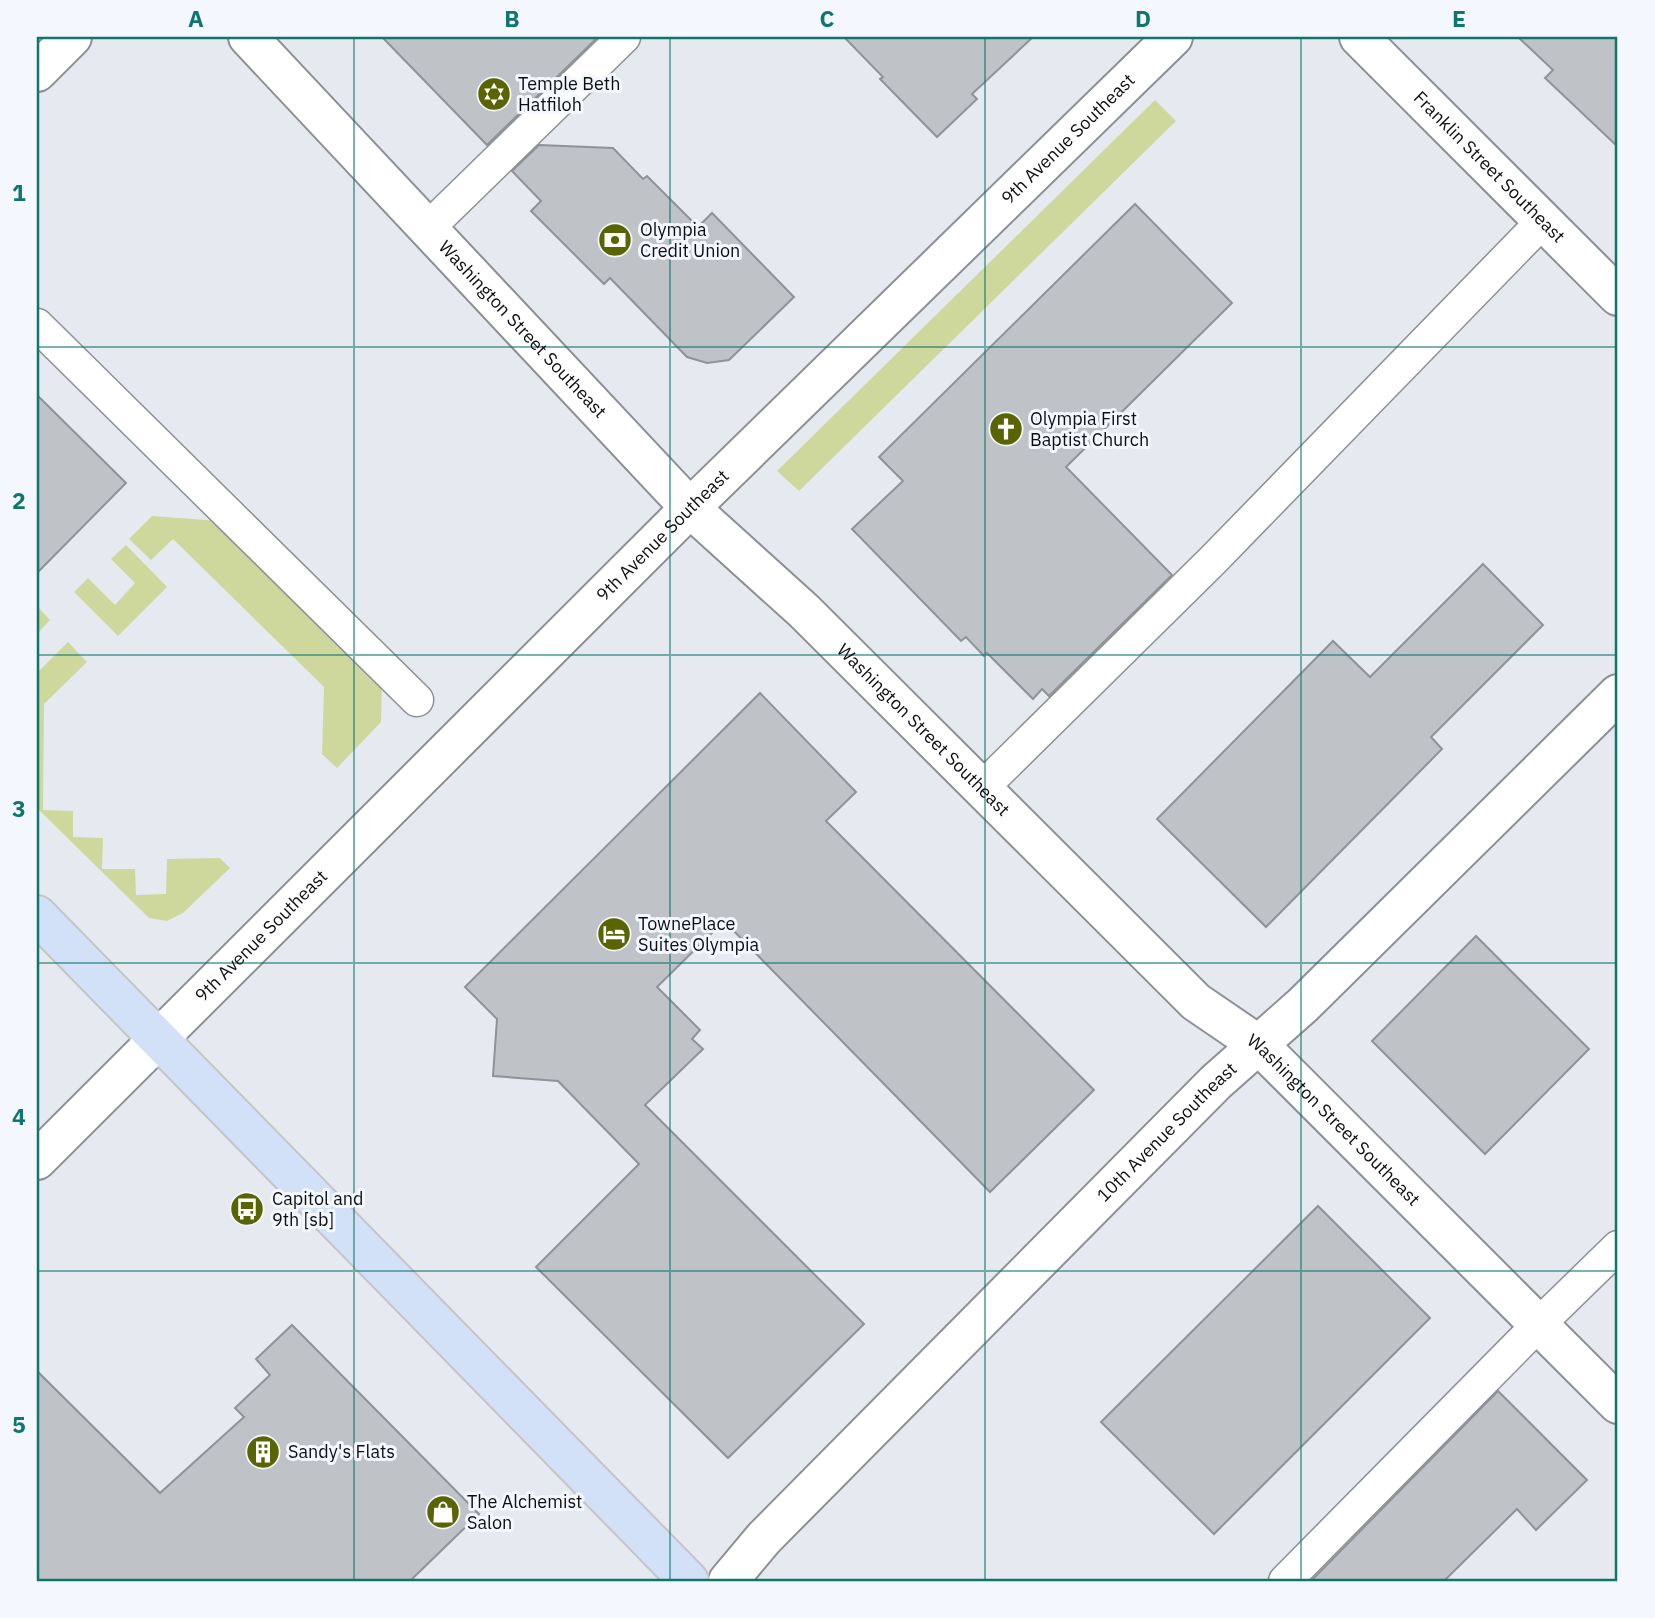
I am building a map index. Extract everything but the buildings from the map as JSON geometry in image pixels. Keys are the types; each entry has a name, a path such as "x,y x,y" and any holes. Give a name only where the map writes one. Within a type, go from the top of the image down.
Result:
{"main road":[{"path":"37,915 689,1581"}],"street":[{"path":"37,72 72,37"},
{"name":"Washington Street Southeast","path":"248,37 690,508 804,611 1196,1002 1259,1045 1618,1404"},
{"name":"9th Avenue Southeast","path":"37,1160 690,508 1173,37"},
{"name":"Franklin Street Southeast","path":"1359,37 1618,296"},
{"name":"10th Avenue Southeast","path":"728,1581 764,1538 1216,1082 1303,1005 1618,694"}],"lane":[{"path":"428,228 624,37"},
{"path":"982,788 1213,560 1542,222"},
{"path":"37,325 417,700"},
{"path":"1285,1581 1618,1247"}],"green space":[{"path":"1155,100 1176,121 799,491 777,471"},
{"path":"152,516 220,521 382,680 381,722 337,768 322,754 324,687 173,539 151,560 129,539"},
{"path":"126,545 167,587 118,636 74,592 88,578 115,605 135,583 111,559"},
{"path":"37,606 50,620 37,634"},
{"path":"68,642 87,662 44,704 43,810 73,811 73,837 103,838 102,869 135,869 136,895 166,894 167,859 220,858 230,868 183,913 167,921 149,918 37,808 37,673"}],"place":[{"name":"Temple Beth Hatfiloh","path":"494,94"},
{"name":"Olympia Credit Union","path":"615,240"},
{"name":"Olympia First Baptist Church","path":"1006,429"},
{"name":"TownePlace Suites Olympia","path":"614,934"},
{"name":"Capitol and 9th [sb]","path":"247,1209"},
{"name":"Sandy's Flats","path":"263,1452"},
{"name":"The Alchemist Salon","path":"443,1512"}]}
